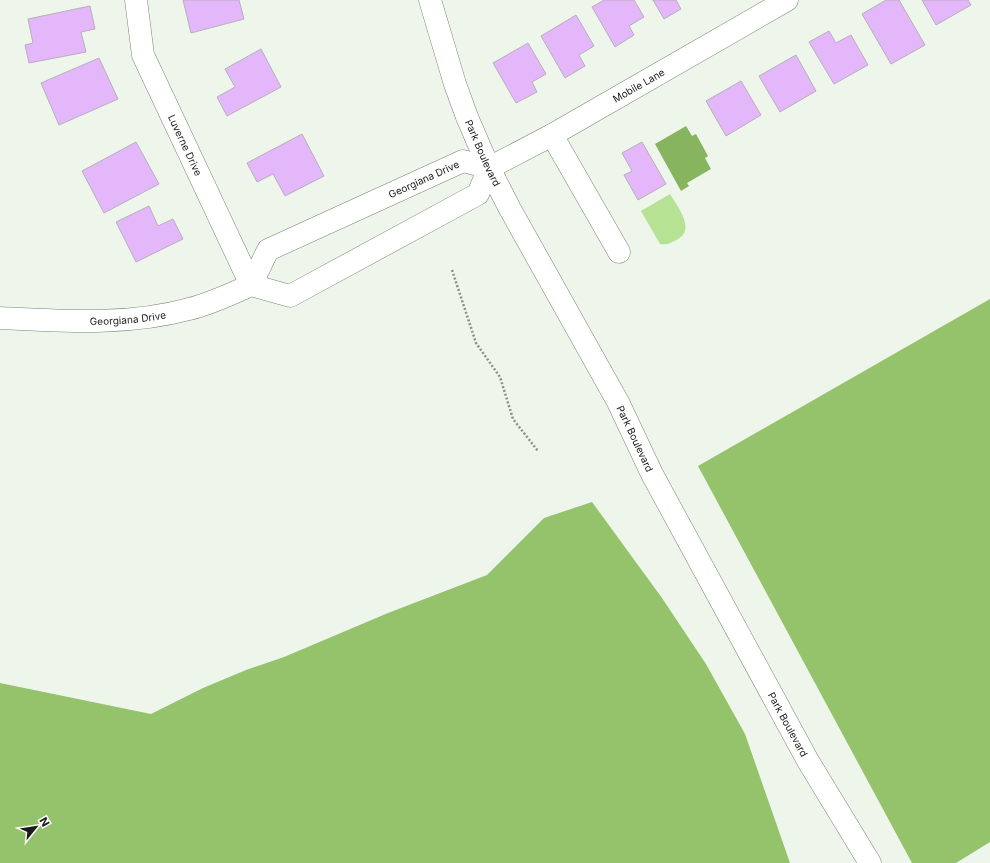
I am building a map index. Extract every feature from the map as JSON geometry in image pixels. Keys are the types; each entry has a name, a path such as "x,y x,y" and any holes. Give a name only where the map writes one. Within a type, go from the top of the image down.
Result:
{"street":[{"name":"Luverne Drive","path":"136,0 143,55 251,285"},
{"name":"Park Boulevard","path":"430,0 467,117 489,168 514,216 618,402 652,474 808,762 870,863"},
{"name":"Mobile Lane","path":"489,168 552,135 787,0"},
{"path":"552,135 619,252"},
{"name":"Georgiana Drive","path":"0,318 113,321 154,316 188,309 218,300 251,285 268,250 463,161 489,168"},
{"path":"251,285 290,296 478,194 489,168"}],"path":[{"path":"452,270 476,343 500,377 513,419 538,451"}],"shaded area":[{"path":"686,126 692,136 696,134 708,156 705,158 711,169 687,183 689,186 681,191 655,144"},
{"path":"670,194 683,217 685,229 683,235 678,239 669,243 660,244 641,211"},
{"path":"990,299 990,842 956,863 912,863 698,466"},
{"path":"592,502 662,598 706,664 745,734 790,863 0,863 0,683 151,714 203,688 246,670 284,657 388,613 487,575 544,518"}],"building":[{"path":"183,0 239,0 244,19 191,33"},
{"path":"604,0 634,0 644,17 629,26 634,35 615,47 592,7"},
{"path":"653,0 676,0 681,9 664,19"},
{"path":"886,0 899,0 925,45 891,64 862,14"},
{"path":"922,0 968,0 971,5 936,25"},
{"path":"90,6 95,29 81,32 86,52 29,63 25,45 33,43 28,19"},
{"path":"576,15 594,46 579,55 585,66 565,78 541,36"},
{"path":"829,31 836,43 851,35 868,65 834,84 809,42"},
{"path":"528,43 546,74 532,82 537,92 516,103 493,63"},
{"path":"261,49 281,87 227,116 217,97 235,87 225,69"},
{"path":"796,55 816,91 780,112 759,76"},
{"path":"99,58 118,99 59,125 41,83"},
{"path":"741,81 761,115 726,136 706,101"},
{"path":"302,134 324,176 285,196 273,174 257,182 247,163"},
{"path":"136,142 159,184 104,213 82,171"},
{"path":"642,142 666,184 638,200 624,175 632,171 622,153"},
{"path":"149,206 158,226 173,219 183,239 136,262 116,222"}]}
